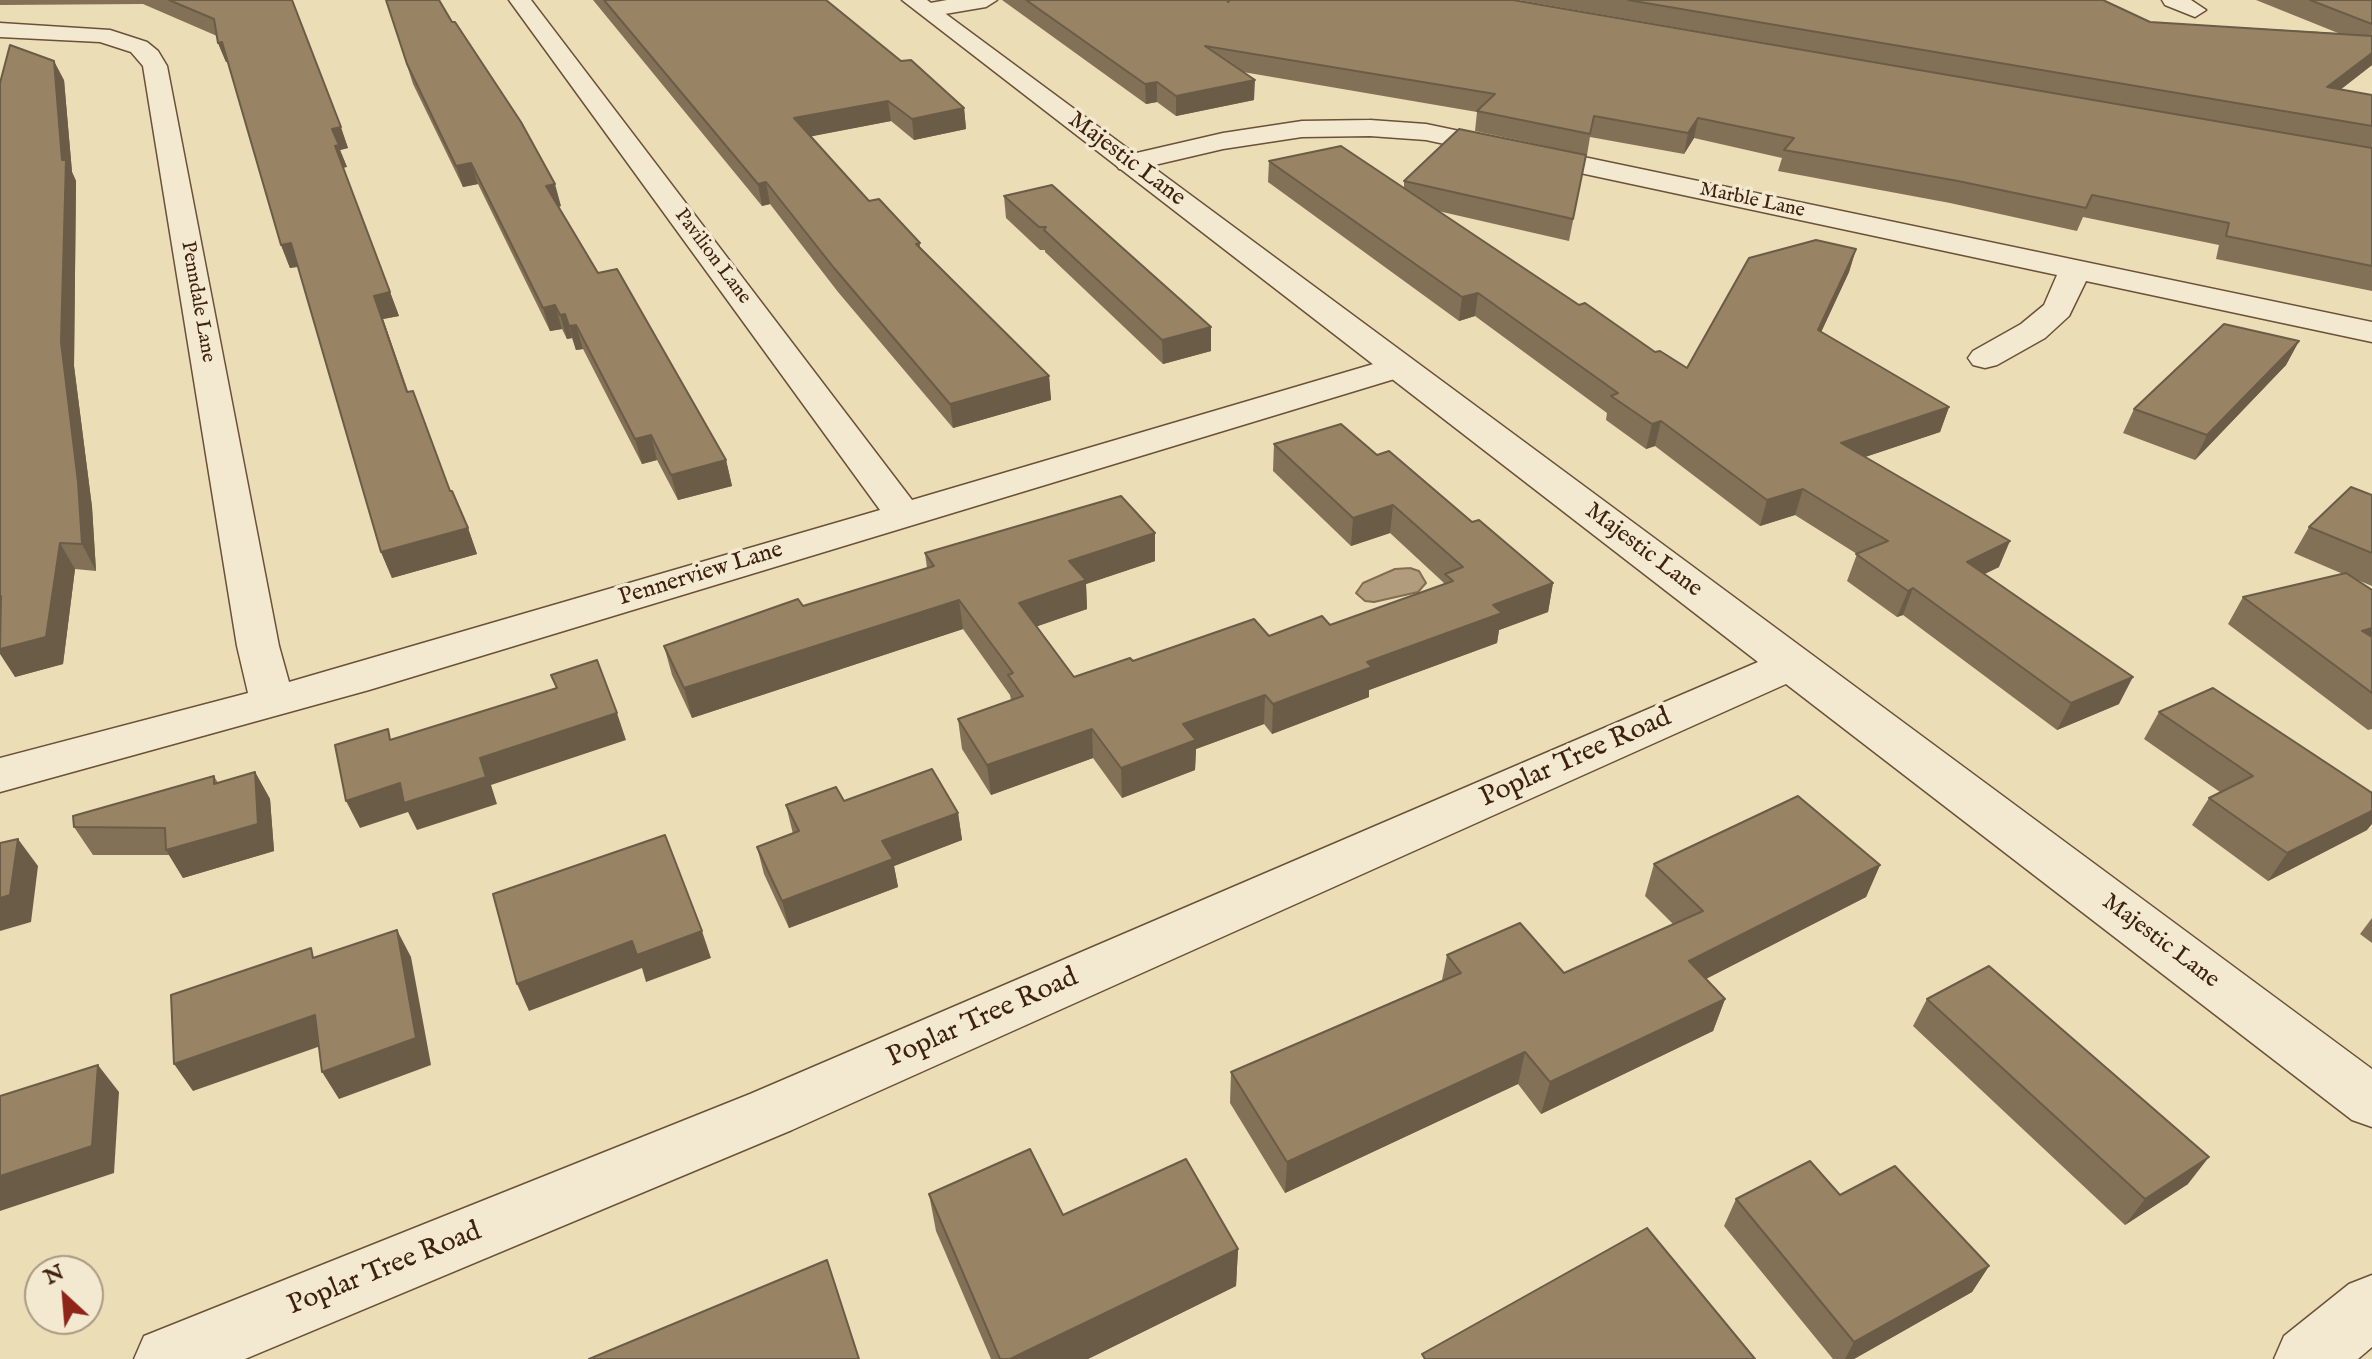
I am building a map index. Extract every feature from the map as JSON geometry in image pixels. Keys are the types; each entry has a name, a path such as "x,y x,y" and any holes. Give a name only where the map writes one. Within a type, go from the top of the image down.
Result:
{"street":[{"name":"Pavilion Lane","path":"520,0 903,514"},
{"path":"920,5 986,0"},
{"path":"2173,0 2195,10"},
{"name":"Majestic Lane","path":"920,5 2372,1102"},
{"path":"2,30 34,12"},
{"name":"Penndale Lane","path":"2,30 102,35 139,47 150,56 155,66 258,646 272,702"},
{"name":"Marble Lane","path":"1129,163 1270,132 1336,127 1402,129 2372,332"},
{"path":"1985,358 2033,331 2058,309 2075,269"},
{"name":"Pennerview Lane","path":"0,775 272,702 1399,367"},
{"name":"Poplar Tree Road","path":"167,1359 771,1112 1792,664"},
{"path":"2307,1359 2372,1306"}],"shaded area":[{"path":"1395,569 1419,571 1426,583 1418,592 1374,602 1365,601 1356,593 1363,583"}],"building":[{"path":"169,0 292,0 341,127 332,129 339,145 335,146 390,292 374,296 407,392 413,391 450,491 468,528 381,552 291,243 281,245 222,42 218,43 214,19"},
{"path":"386,0 439,0 521,122 555,184 546,186 598,273 617,269 726,460 671,475 651,435 635,439 576,325 569,326 565,314 560,315 555,305 543,308 471,163 456,166 407,64"},
{"path":"604,0 826,0 901,61 911,60 964,108 912,119 888,101 794,118 869,201 879,199 920,243 916,244 1049,376 950,404 834,268 766,182 758,184"},
{"path":"1026,0 1513,0 2372,148 2372,266 2226,236 2229,223 2092,195 2086,208 1784,150 1794,138 1698,118 1688,133 1594,116 1590,134 1477,111 1495,94 1205,46 1255,80 1176,96 1157,82 1145,84"},
{"path":"1628,0 2103,0 2150,22 2372,36 2372,53 2327,87 2372,95 2372,126"},
{"path":"2310,0 2372,0 2372,24"},
{"path":"10,45 54,61 62,160 66,160 61,342 78,482 82,544 60,543 46,637 0,649 0,83"},
{"path":"1459,129 1586,155 1573,219 1404,181"},
{"path":"1341,146 1579,305 1585,303 1655,352 1660,351 1687,368 1749,258 1816,240 1856,249 1818,330 1949,407 1841,443 2010,541 1967,562 2133,677 2071,703 1913,588 1908,591 1856,554 1888,541 1803,489 1767,500 1661,421 1652,424 1611,396 1618,393 1478,293 1462,297 1269,161"},
{"path":"1052,185 1211,327 1162,340 1044,230 1046,227 1039,227 1004,196"},
{"path":"2224,324 2299,341 2207,435 2134,409"},
{"path":"1341,424 1377,455 1389,451 1472,522 1479,520 1553,583 1493,605 1502,613 1367,662 1372,667 1273,704 1265,695 1183,724 1196,740 1121,768 1092,729 987,765 958,719 1023,696 1008,675 1013,673 959,600 684,688 664,646 798,599 803,606 934,566 925,553 1121,496 1155,533 1069,561 1086,580 1019,603 1074,677 1130,658 1133,661 1254,619 1269,636 1322,616 1330,625 1453,581 1445,574 1463,567 1393,505 1353,518 1274,444"},
{"path":"2351,487 2372,495 2372,553 2309,527"},
{"path":"2346,573 2372,590 2372,628 2362,631 2372,637 2372,693 2243,597"},
{"path":"597,660 617,713 480,758 486,777 404,803 400,783 346,801 335,745 388,729 390,740 557,688 551,675"},
{"path":"2213,688 2372,793 2372,811 2287,853 2209,798 2253,776 2159,712"},
{"path":"932,769 958,813 882,841 893,859 782,901 757,847 799,831 786,805 836,787 844,801"},
{"path":"255,772 258,824 166,850 165,828 74,827 73,816 214,776 214,784"},
{"path":"1798,796 1880,865 1689,961 1725,999 1550,1082 1525,1052 1287,1162 1231,1072 1461,973 1447,955 1520,923 1564,973 1703,911 1654,864"},
{"path":"665,835 702,931 637,955 632,941 517,984 493,894"},
{"path":"18,839 10,895 0,898 0,843"},
{"path":"397,930 416,1038 322,1072 315,1015 174,1064 171,995 311,948 313,958"},
{"path":"1989,966 2209,1157 2145,1199 1927,999"},
{"path":"98,1065 92,1146 0,1176 0,1096"},
{"path":"1030,1149 1063,1215 1186,1159 1238,1249 1010,1359 1000,1359 929,1194"},
{"path":"1810,1161 1840,1195 1895,1166 1989,1266 1854,1342 1736,1199"},
{"path":"1647,1228 1755,1359 1425,1359 1422,1354"},
{"path":"827,1260 859,1359 589,1359"}]}
